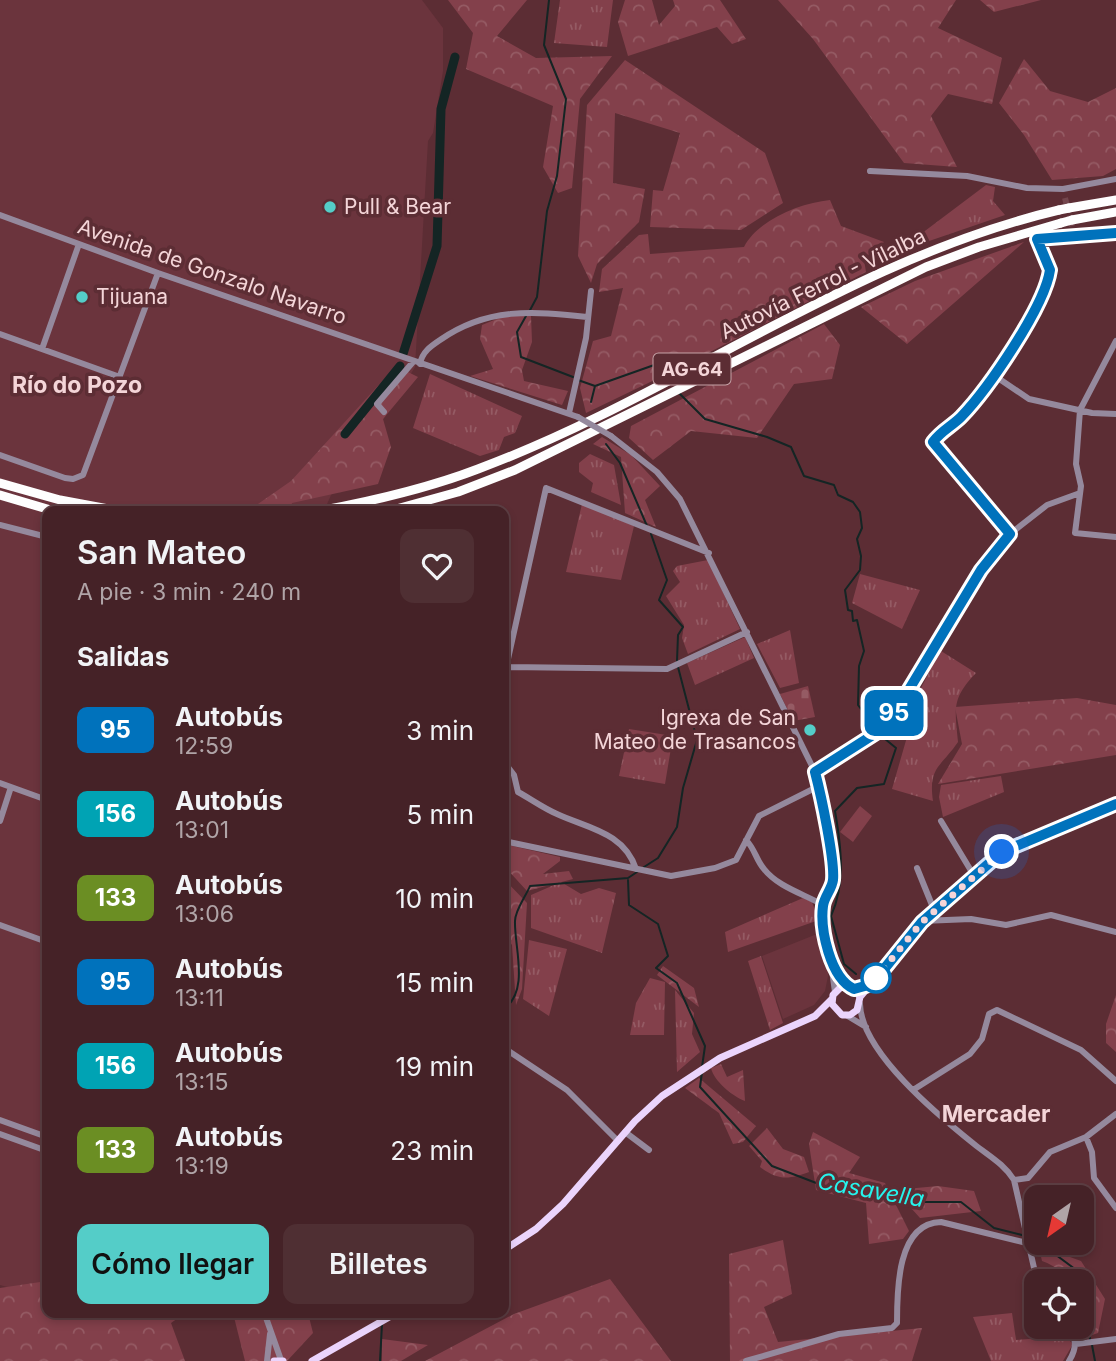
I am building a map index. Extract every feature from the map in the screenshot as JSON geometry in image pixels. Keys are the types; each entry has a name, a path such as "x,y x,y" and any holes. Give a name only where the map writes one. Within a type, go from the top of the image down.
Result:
{"highway":[{"name":"Autovía Ferrol - Vilalba","path":"346,506 372,501 478,469 597,417 891,268 973,234 1059,210 1116,200"},
{"name":"Autovía Ferrol - Vilalba","path":"407,506 458,492 515,470 926,267 988,244 1061,223 1072,223 1116,212"},
{"path":"0,483 92,506"},
{"path":"0,497 42,508"}],"main road":[{"path":"509,1247 536,1229 563,1204 625,1132 662,1096 691,1075 730,1054 815,1016 837,1013 846,1016 854,1013 860,1000 922,922 973,874 1016,844 1116,804"},
{"path":"815,1016 833,995 872,984"},
{"path":"852,988 860,1000"},
{"path":"833,995 837,1013"},
{"path":"312,1361 387,1318"},
{"path":"274,1361 282,1361"}],"street":[{"path":"870,170 967,176 1027,188 1063,189 1116,178"},
{"path":"1063,189 1065,198"},
{"name":"Avenida de Gonzalo Navarro","path":"0,215 412,362 569,412 611,436 657,472 680,499 709,553 815,772 833,881 823,905"},
{"path":"1072,223 1072,236"},
{"path":"1010,534 933,442 960,418 995,376 1048,280 1048,261 1037,239 1116,233"},
{"path":"43,349 79,244"},
{"path":"0,455 65,478 73,479 83,475 158,273"},
{"path":"569,412 586,338 592,292"},
{"path":"420,364 424,353 447,335 496,313 533,311 587,317"},
{"path":"0,334 120,377"},
{"path":"1116,341 1080,410 1076,464 1080,493 1075,533 1116,537"},
{"path":"384,412 377,404 412,362"},
{"path":"995,376 1029,399 1080,410 1116,414"},
{"path":"509,650 546,488 709,553"},
{"path":"815,772 887,726 981,570 1010,534 1047,505 1080,493"},
{"path":"0,525 42,536"},
{"path":"509,667 667,669 747,632"},
{"path":"509,768 514,775 518,792 553,813 605,832 630,855 639,870"},
{"path":"0,783 42,798"},
{"path":"509,842 671,876 715,868 736,860 760,816 819,786"},
{"path":"0,821 11,787"},
{"path":"941,821 973,874"},
{"path":"746,840 763,869 777,881 823,905 824,928 834,967 833,995"},
{"path":"917,869 934,910"},
{"path":"922,922 971,919 1006,925 1051,915 1116,932"},
{"path":"0,925 42,940"},
{"path":"834,967 852,988"},
{"path":"860,1000 867,1028 895,1075 973,1144 1007,1168 1014,1180 1024,1228"},
{"path":"913,1090 970,1054 982,1039 989,1014 997,1010 1081,1050 1116,1081"},
{"path":"846,1016 867,1028"},
{"path":"509,1051 567,1090 618,1141"},
{"path":"1014,1180 1028,1178 1050,1152 1086,1137 1116,1114"},
{"path":"0,1120 42,1135"},
{"path":"625,1132 649,1150"},
{"path":"0,1134 42,1149"},
{"path":"1086,1137 1094,1178 1116,1208"},
{"path":"746,1361 839,1334 892,1328 897,1322 904,1255 917,1230 928,1224 941,1222 1024,1242"},
{"path":"266,1318 282,1361"},
{"path":"267,1361 270,1332"},
{"path":"1069,1361 1076,1344 1074,1339"},
{"path":"1076,1344 1116,1339"}],"shaded area":[{"path":"0,0 422,0 443,28 443,71 433,133 428,141 415,367 355,466 331,495 326,506 42,506 42,1297 0,1285"},
{"path":"822,932 830,966 825,991 814,1005 783,1019 762,956"}],"green space":[{"path":"448,0 527,0 497,36 536,58 612,56 580,99 572,188 558,193 543,167 553,106 466,69 473,33"},
{"path":"560,0 613,0 607,47 554,43"},
{"path":"625,0 652,0 659,25 675,6 673,0 720,0 746,39 732,44 717,27 628,56 618,22"},
{"path":"778,0 956,0 938,28 1002,58 992,104 948,94 931,116 957,167 904,163 813,39"},
{"path":"980,0 1041,0 994,12"},
{"path":"1024,59 1050,91 1088,102 1116,88 1116,169 1103,176 1052,180 1024,135 999,103"},
{"path":"625,60 765,153 783,203 741,230 650,227 653,190 663,191 680,133 615,113 613,183 645,189 639,222 597,264 591,283 578,256 587,105"},
{"path":"986,185 995,187 993,201 1005,215 897,252"},
{"path":"830,200 841,226 884,242 864,260 866,272 586,413 580,388 593,341 611,336 623,288 599,292 602,269 639,235 648,234 650,254 744,247 750,237 781,214"},
{"path":"1024,242 907,344 861,307 915,281"},
{"path":"504,316 531,316 532,342 522,370 524,381 568,391 562,405 470,376 493,369 480,339 482,325"},
{"path":"824,324 840,345 832,379 794,384 757,438 691,431 653,460 629,438 631,426"},
{"path":"396,366 418,377 383,419 391,447 378,484 292,503 291,506 255,506 291,481"},
{"path":"430,374 522,416 515,433 504,437 499,450 480,456 413,428"},
{"path":"602,437 631,455 660,486 645,500 656,527 625,513 621,457 593,444"},
{"path":"590,454 614,465 621,505 591,492 593,483 579,472 579,463"},
{"path":"582,504 634,526 621,580 566,572"},
{"path":"708,560 740,629 688,654 682,638 684,625 666,596 680,582 673,571 677,566"},
{"path":"860,574 920,590 902,629 852,603"},
{"path":"790,630 799,683 780,688 757,644"},
{"path":"745,637 754,658 695,685 687,663"},
{"path":"941,651 976,673 962,690 956,705 958,742 934,774 933,801 892,789 907,737 900,731 903,711 914,699"},
{"path":"808,686 815,717 793,721 780,694"},
{"path":"1077,698 1116,705 1116,755 938,784 962,744 955,707"},
{"path":"629,729 673,736 665,784 619,776"},
{"path":"1001,776 1004,792 943,817 939,797 941,785"},
{"path":"860,806 872,816 853,842 840,832"},
{"path":"509,845 560,857 560,861 543,874 569,871 573,879 527,891 509,871"},
{"path":"561,882 581,894 599,888 616,893 602,953 531,928 531,895"},
{"path":"509,884 527,903 522,989 516,1005 512,945 509,940"},
{"path":"803,898 812,902 819,920 728,952 725,932"},
{"path":"529,940 567,949 549,1016 523,999"},
{"path":"761,956 783,1023 770,1030 748,961"},
{"path":"663,966 694,988 699,1007 657,975"},
{"path":"650,978 665,982 664,1035 630,1035 636,1003"},
{"path":"675,990 694,1013 692,1034 700,1052 677,1072"},
{"path":"1116,995 1116,1052 1106,1043 1106,1024"},
{"path":"721,1064 727,1077 743,1070 745,1101 729,1092 716,1078 711,1068"},
{"path":"699,1078 756,1126 743,1142 733,1144 719,1113 685,1088"},
{"path":"767,1128 783,1149 804,1157 809,1172 783,1177 760,1167 762,1161 749,1146"},
{"path":"813,1132 860,1157 849,1173 885,1183 909,1231 903,1239 869,1244 866,1203 816,1190 809,1144"},
{"path":"938,1186 974,1191 981,1211 920,1218 895,1190"},
{"path":"783,1240 792,1294 764,1307 778,1342 922,1328 912,1361 730,1361 729,1254"},
{"path":"1041,1255 1064,1255 1081,1261 1086,1269 1057,1269 1042,1261"},
{"path":"610,1279 671,1361 425,1361 514,1314"},
{"path":"42,1282 42,1318 178,1318 171,1323 185,1361 0,1361 0,1288"},
{"path":"1094,1282 1105,1299 1098,1333 1094,1334"},
{"path":"1012,1313 1016,1340 1068,1339 1073,1344 1063,1361 991,1361 973,1317"},
{"path":"234,1318 309,1318 313,1333 287,1361 245,1361"},
{"path":"382,1339 428,1345 401,1361 382,1361"}],"waterway":[{"path":"529,312 537,297 547,211 557,176 566,99 544,45 549,0"},
{"path":"403,354 437,246 441,109 455,57"},
{"path":"526,316 517,332 521,357 573,377"},
{"path":"595,386 657,364 666,376"},
{"path":"345,434 400,366"},
{"path":"578,380 595,386 591,402"},
{"path":"678,392 705,419 791,447 804,476 834,485 838,495 853,502 860,512 862,528 857,539 861,556 860,570 845,590 848,610 852,611 853,621 857,620 864,651 859,666 858,705 876,729"},
{"path":"606,444 620,463 647,526"},
{"path":"651,534 667,580 659,600 683,627 678,635 677,661"},
{"path":"644,867 658,858 677,827 683,788 697,740 678,667"},
{"path":"856,974 844,964 831,916 840,878 835,811 857,788 884,784 896,748 879,734"},
{"path":"509,1004 517,991 519,980 515,917 530,886 628,878 637,872"},
{"name":"Casavella","path":"628,880 629,905 658,924 668,956 656,968 677,983 705,1046 702,1067"},
{"name":"Casavella","path":"702,1072 700,1087 772,1166 824,1186 919,1202 961,1202 994,1228 1022,1235"},
{"name":"Casavella","path":"1056,1255 1075,1269"},
{"path":"380,1361 382,1324"},
{"name":"Casavella","path":"1092,1345 1095,1361"}],"tunnel":[{"path":"1065,198 1072,226"}],"bus line":[{"name":"95","path":"1116,233 1037,239 1036,243 1048,261 1050,270 1040,298 995,376 960,418 941,432 933,442 1010,534 981,570 887,726 815,772 833,881 823,905 824,928 834,967 849,987 854,989 872,984 922,922 988,861 1016,844 1116,804"}],"place":[{"name":"Pull & Bear","path":"330,207"},
{"name":"Tijuana","path":"82,297"},
{"name":"Igrexa de San Mateo de Trasancos","path":"810,730"}],"district":[{"name":"Río do Pozo","path":"77,385"},
{"name":"Mercader","path":"996,1114"}],"route":[{"path":"876,978 922,922 973,874 1002,852"}]}
